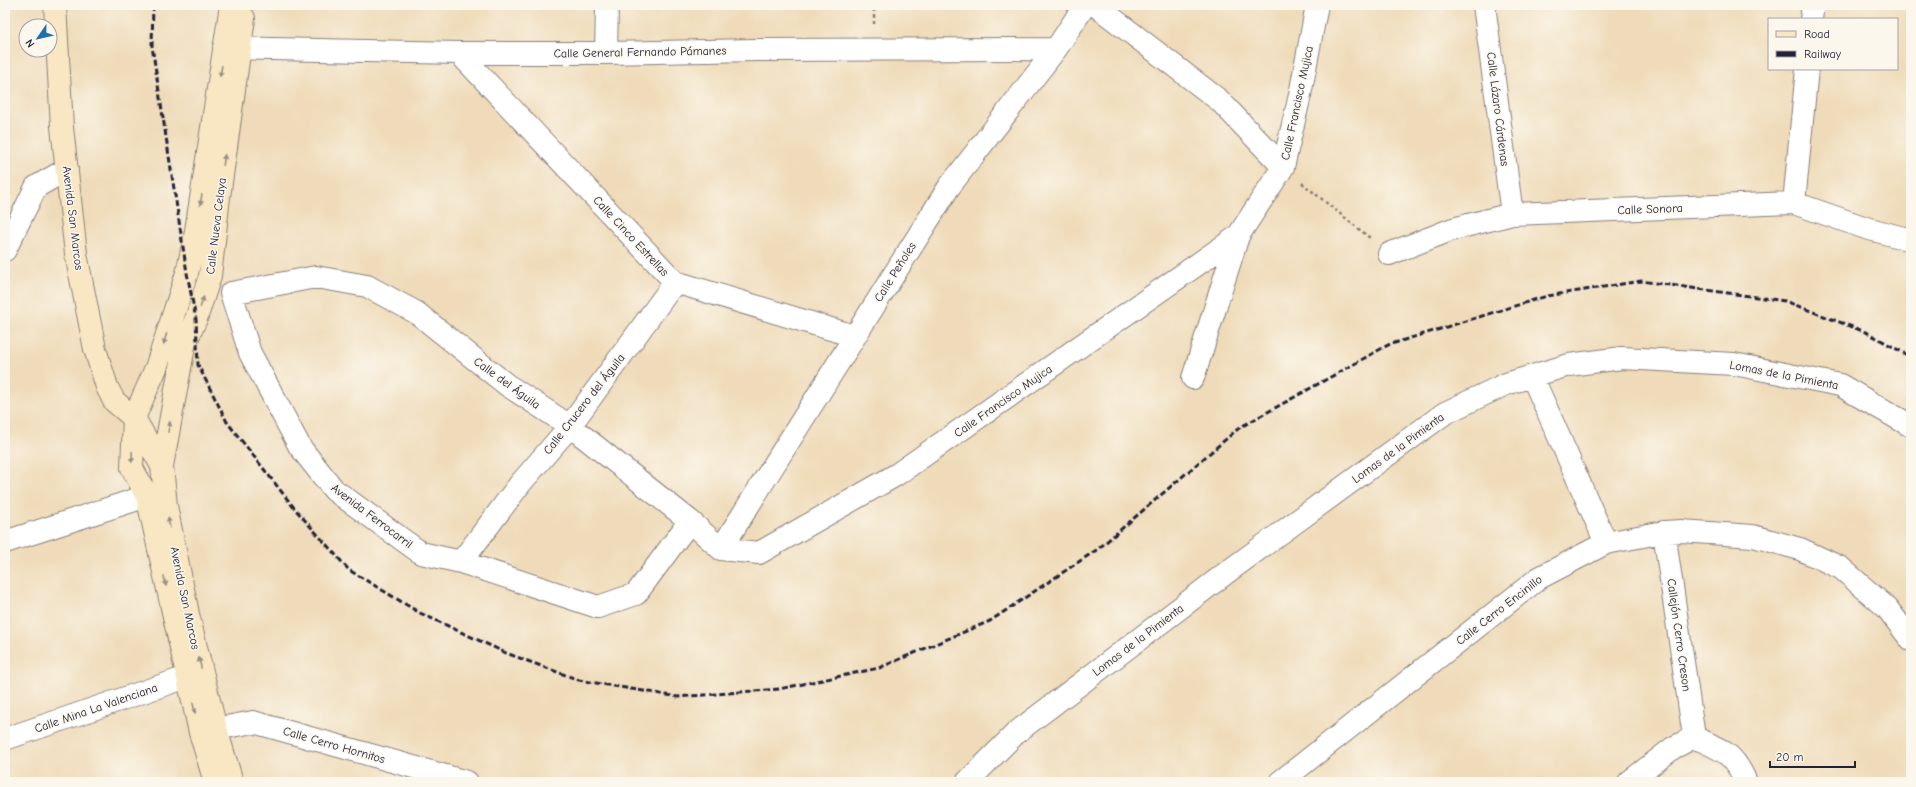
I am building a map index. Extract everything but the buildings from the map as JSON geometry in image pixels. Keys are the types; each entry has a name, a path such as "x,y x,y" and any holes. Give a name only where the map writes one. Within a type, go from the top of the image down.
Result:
{"main road":[{"name":"Avenida San Marcos","path":"55,5 62,127 76,254 95,349 107,387 114,401 134,418 162,466 166,506 188,614 208,730 215,782"},
{"name":"Calle Nueva Celaya","path":"162,466 184,346 196,319 210,276 232,48 231,5"},
{"name":"Calle Nueva Celaya","path":"134,418 156,368 187,273 232,48 246,5"},
{"name":"Avenida San Marcos","path":"134,418 132,468 147,496 187,677 208,730 232,782"}],"street":[{"path":"606,54 607,5"},
{"name":"Calle Peñoles","path":"721,549 949,186 1056,49 1085,5"},
{"path":"1095,5 1220,101 1283,167"},
{"name":"Calle Francisco Mujica","path":"1193,378 1238,236 1283,167 1300,95 1317,5"},
{"name":"Calle Lázaro Cárdenas","path":"1484,5 1512,214"},
{"path":"1811,18 1813,5"},
{"name":"Calle General Fernando Pámanes","path":"232,48 459,53 606,54 763,50 1056,49"},
{"name":"Calle Cinco Estrellas","path":"459,53 675,282 854,336"},
{"path":"1794,203 1807,70"},
{"path":"5,250 36,187 67,170"},
{"name":"Calle Sonora","path":"1389,254 1453,230 1512,214 1794,203 1866,228 1911,240"},
{"name":"Calle Francisco Mujica","path":"721,549 759,553 896,475 1238,236"},
{"name":"Calle del Águila","path":"231,293 316,277 367,286 417,313 507,385 570,426 690,521 721,549"},
{"name":"Calle Crucero del Águila","path":"461,562 520,484 570,426 675,282"},
{"name":"Avenida Ferrocarril","path":"231,293 250,353 281,414 300,447 334,490 420,553 461,562 598,607 636,594 690,521"},
{"name":"Lomas de la Pimienta","path":"966,782 1017,732 1226,573 1445,413 1506,384 1569,365 1622,358 1734,364 1840,385 1911,426"},
{"path":"1532,376 1606,543"},
{"path":"5,542 147,496"},
{"name":"Calle Cerro Encinillo","path":"1280,782 1538,578 1606,543 1664,532 1681,531 1753,536 1800,549 1841,568 1887,608 1911,640"},
{"name":"Callejón Cerro Creson","path":"1664,532 1694,737"},
{"name":"Calle Mina La Valenciana","path":"5,739 187,677"},
{"name":"Calle Cerro Hornitos","path":"208,730 253,722 467,782"},
{"path":"1629,782 1673,748 1694,737 1726,752 1739,766 1746,782"}],"path":[{"path":"1283,167 1389,254"}],"railway":[{"path":"153,5 152,46 187,273 196,319 198,365 227,422 295,509 349,570 420,613 506,653 579,680 678,697 779,689 879,668 990,621 1098,549 1239,428 1388,345 1547,296 1641,281 1785,301 1868,333 1911,357"}]}
